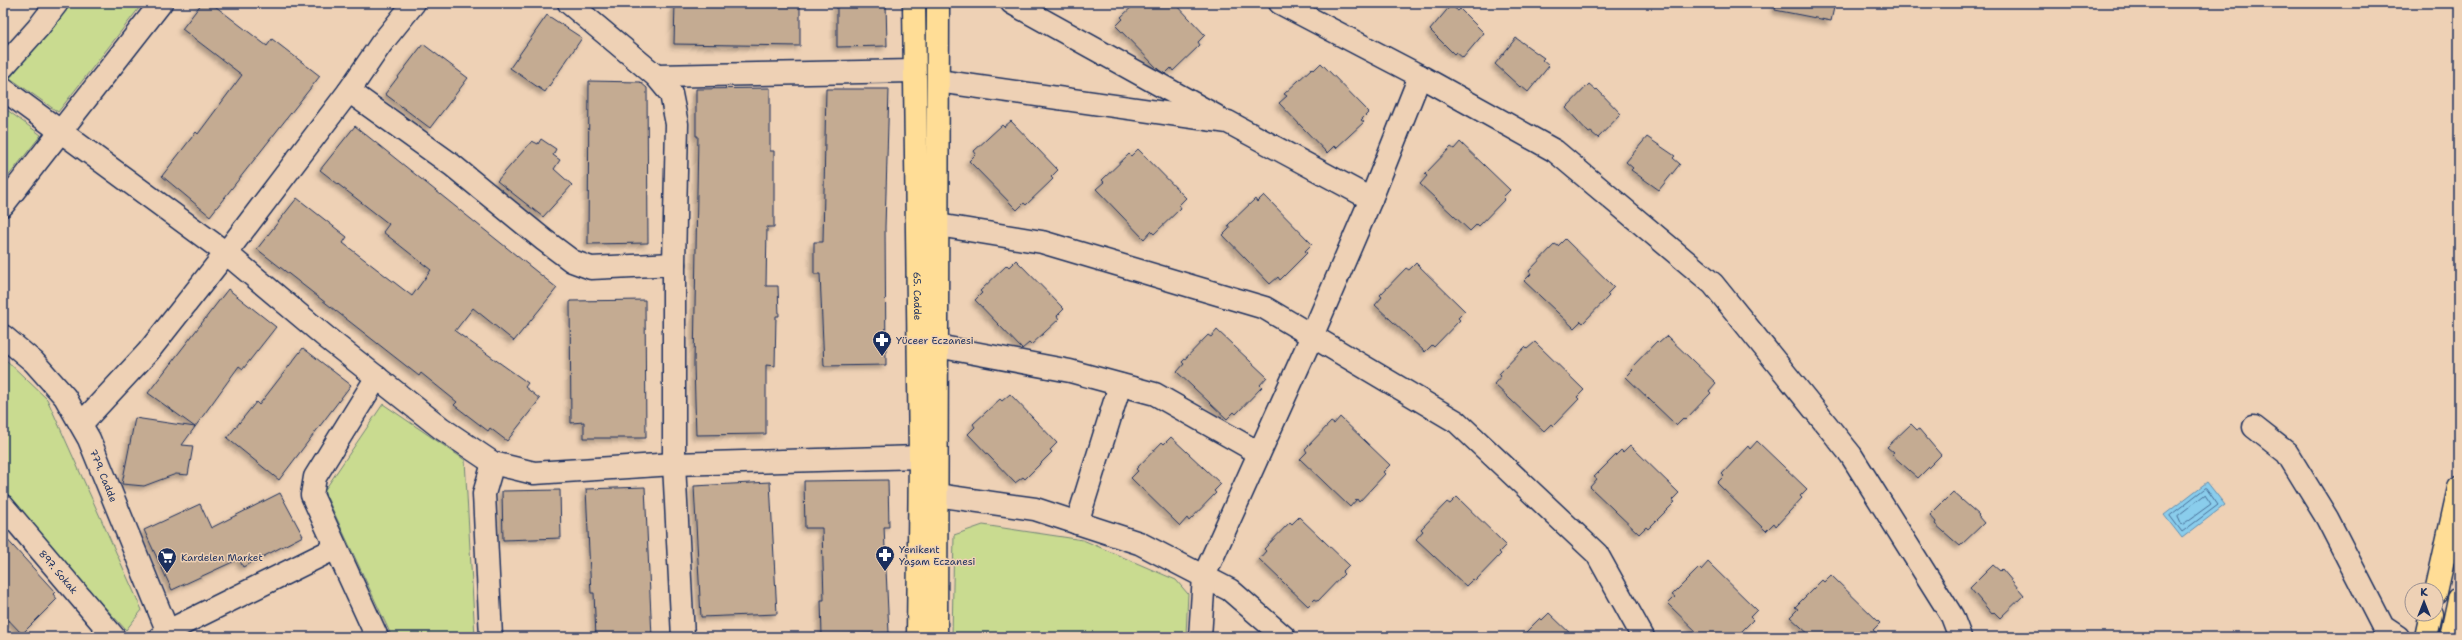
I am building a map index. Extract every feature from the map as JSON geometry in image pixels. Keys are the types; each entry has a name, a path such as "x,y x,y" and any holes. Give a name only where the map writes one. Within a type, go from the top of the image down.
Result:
{"main road":[{"name":"65. Cadde","path":"914,3 920,458 918,637"},
{"name":"65. Cadde","path":"936,637 938,3"},
{"path":"2438,582 2459,488"},
{"path":"2451,637 2459,599"},
{"path":"2426,637 2429,622"}],"street":[{"path":"3,67 38,28 57,3"},
{"path":"3,205 63,131 161,3"},
{"path":"81,424 148,352 226,253 349,91 381,44 414,3"},
{"path":"569,3 656,76 671,94 677,124 674,264 674,464 683,637"},
{"path":"1012,3 1371,199"},
{"path":"1280,3 1420,76 1555,151 1713,284 1851,455 1952,616 1960,637"},
{"path":"656,76 914,71"},
{"path":"1200,637 1204,576 1312,336 1371,199 1420,76"},
{"path":"938,81 1228,122"},
{"path":"3,89 63,131 226,253 377,378 441,428 493,463 534,473 674,464 920,458"},
{"path":"349,91 452,164 544,240 572,261 591,268 674,264"},
{"path":"938,226 1042,242 1265,308 1457,422 1597,554 1643,637"},
{"name":"779. Cadde","path":"3,336 34,362 55,385 65,397 81,424 89,439 167,635"},
{"path":"937,346 1070,371 1155,394 1259,453"},
{"path":"377,378 314,477 312,495 377,637"},
{"path":"1077,523 1120,385"},
{"path":"2254,426 2287,453 2326,518 2383,627 2398,637"},
{"path":"491,637 484,494 493,463"},
{"path":"936,495 1035,509 1139,543 1230,590 1284,637"},
{"name":"897. Sokak","path":"3,506 114,637"},
{"path":"167,635 336,548"}],"green space":[{"path":"69,3 143,3 58,112 10,78"},
{"path":"3,107 41,135 3,183"},
{"path":"3,357 47,399 142,610 126,630 35,532 3,493"},
{"path":"383,404 465,460 475,637 392,637 324,491"},
{"path":"983,525 1083,540 1176,580 1188,594 1186,635 952,637 954,535"}],"water":[{"path":"2207,482 2225,505 2182,538 2164,515"}],"building":[{"path":"202,3 211,3 267,46 272,39 320,76 210,216 162,176 196,132 198,134 242,75 182,29"},
{"path":"675,3 800,3 800,46 674,44"},
{"path":"837,3 886,3 887,46 837,47"},
{"path":"1136,3 1175,3 1205,35 1198,42 1200,45 1173,71 1171,68 1165,74 1159,70 1116,26 1123,19 1121,17"},
{"path":"1776,3 1835,3 1831,21 1775,10"},
{"path":"1451,5 1458,11 1460,9 1484,33 1463,58 1456,52 1454,54 1430,30"},
{"path":"547,15 582,38 545,92 510,68"},
{"path":"1516,38 1544,58 1542,60 1549,66 1528,92 1521,86 1520,87 1495,64"},
{"path":"423,44 468,78 430,128 385,94"},
{"path":"1321,63 1369,112 1361,120 1364,122 1336,148 1334,146 1327,153 1279,103 1287,96 1284,94 1312,68 1314,70"},
{"path":"589,81 640,82 647,88 648,243 588,244"},
{"path":"1589,84 1596,90 1597,89 1621,114 1598,138 1591,132 1589,133 1566,108"},
{"path":"770,88 770,151 774,151 774,227 767,227 766,286 778,286 779,316 776,316 775,366 766,365 766,434 696,435 694,364 698,136 696,136 696,89"},
{"path":"826,89 889,89 885,227 886,365 824,366 820,274 814,274 814,242 823,242"},
{"path":"1011,121 1058,170 1051,177 1053,179 1026,205 1024,203 1017,210 969,161 976,154 974,151 1002,125 1004,127"},
{"path":"355,126 557,288 514,341 473,308 455,331 528,383 525,387 540,399 507,441 490,428 488,431 454,405 457,402 421,373 419,376 257,249 297,198 347,237 343,243 412,296 431,270 383,232 389,224 320,170"},
{"path":"1647,137 1675,156 1673,158 1680,164 1659,190 1631,170 1633,168 1626,162"},
{"path":"541,139 556,149 553,155 560,160 554,169 572,185 543,217 497,181 532,141 538,144"},
{"path":"1460,142 1510,190 1503,197 1505,199 1479,226 1477,224 1470,231 1420,184 1427,176 1425,174 1451,147 1454,149"},
{"path":"1138,149 1186,198 1179,205 1181,208 1154,234 1151,231 1144,239 1096,189 1104,182 1102,180 1129,154 1131,156"},
{"path":"1264,195 1312,244 1305,251 1307,253 1280,280 1278,277 1270,284 1223,235 1230,228 1228,225 1255,199 1257,202"},
{"path":"1565,239 1614,287 1607,294 1609,296 1583,323 1581,321 1574,328 1524,281 1531,274 1529,271 1555,244 1558,246"},
{"path":"1016,260 1064,309 1057,316 1059,319 1031,345 1029,343 1022,349 975,300 982,293 980,291 1007,265 1009,267"},
{"path":"1416,263 1465,311 1458,318 1460,320 1434,347 1432,345 1425,352 1375,305 1382,297 1380,295 1406,268 1409,270"},
{"path":"228,289 276,327 243,369 239,366 195,427 148,393"},
{"path":"645,300 646,438 584,438 584,422 571,423 570,301"},
{"path":"1217,330 1267,377 1260,385 1262,387 1236,414 1234,412 1227,419 1177,372 1184,364 1182,362 1208,335 1211,337"},
{"path":"1667,336 1716,383 1709,391 1711,393 1685,420 1683,418 1676,425 1626,377 1633,370 1631,368 1657,341 1659,343"},
{"path":"1535,342 1584,390 1577,397 1579,399 1553,426 1551,424 1544,431 1494,384 1501,376 1499,374 1525,347 1527,349"},
{"path":"303,348 351,385 279,480 227,438 256,402 259,405"},
{"path":"1010,394 1057,443 1050,450 1052,452 1025,479 1023,477 1015,483 968,434 975,427 973,424 1000,399 1002,401"},
{"path":"1340,417 1390,465 1383,472 1385,474 1359,502 1357,499 1350,507 1300,459 1307,452 1305,449 1331,422 1334,424"},
{"path":"135,418 195,427 182,445 193,446 188,475 176,474 144,486 122,484"},
{"path":"1911,424 1917,430 1919,429 1941,455 1918,478 1892,455 1894,453 1887,447"},
{"path":"1171,437 1221,484 1214,491 1216,493 1189,521 1187,518 1180,526 1131,478 1138,471 1136,469 1162,442 1164,444"},
{"path":"1757,441 1807,489 1800,496 1802,498 1776,526 1774,523 1766,531 1717,483 1724,476 1722,474 1748,446 1750,449"},
{"path":"1630,445 1679,493 1672,500 1675,502 1648,529 1646,527 1639,534 1590,487 1597,479 1594,477 1621,450 1623,452"},
{"path":"888,480 889,527 884,527 889,633 822,635 821,600 824,600 822,528 805,528 804,481"},
{"path":"770,482 777,614 701,617 694,486"},
{"path":"645,487 652,637 596,637 594,593 591,593 586,489"},
{"path":"560,490 561,538 503,540 502,491"},
{"path":"1953,492 1979,515 1978,516 1984,523 1960,546 1935,524 1936,522 1930,515"},
{"path":"280,493 303,536 243,567 239,559 172,590 144,530 200,504 211,528"},
{"path":"1457,497 1506,545 1499,552 1501,554 1475,581 1473,579 1466,586 1416,539 1423,531 1421,529 1447,502 1450,504"},
{"path":"1299,517 1349,565 1342,572 1344,574 1318,601 1315,599 1308,606 1259,559 1266,551 1264,549 1290,522 1292,524"},
{"path":"3,535 55,592 53,594 57,599 22,634 3,614"},
{"path":"1708,562 1757,610 1750,617 1753,620 1736,637 1702,637 1668,604 1675,597 1672,595 1699,568 1701,570"},
{"path":"1993,565 2000,571 2002,569 2024,595 2000,618 1994,612 1992,614 1970,588"},
{"path":"1831,575 1880,623 1873,630 1881,637 1812,637 1790,617 1798,609 1795,607 1822,580 1824,582"},
{"path":"1549,613 1574,637 1521,637 1540,618 1542,620"}],"place":[{"name":"Yüceer Eczanesi","path":"882,357"},
{"name":"Yenikent Yaşam Eczanesi","path":"885,572"},
{"name":"Kardelen Market","path":"167,574"}]}
